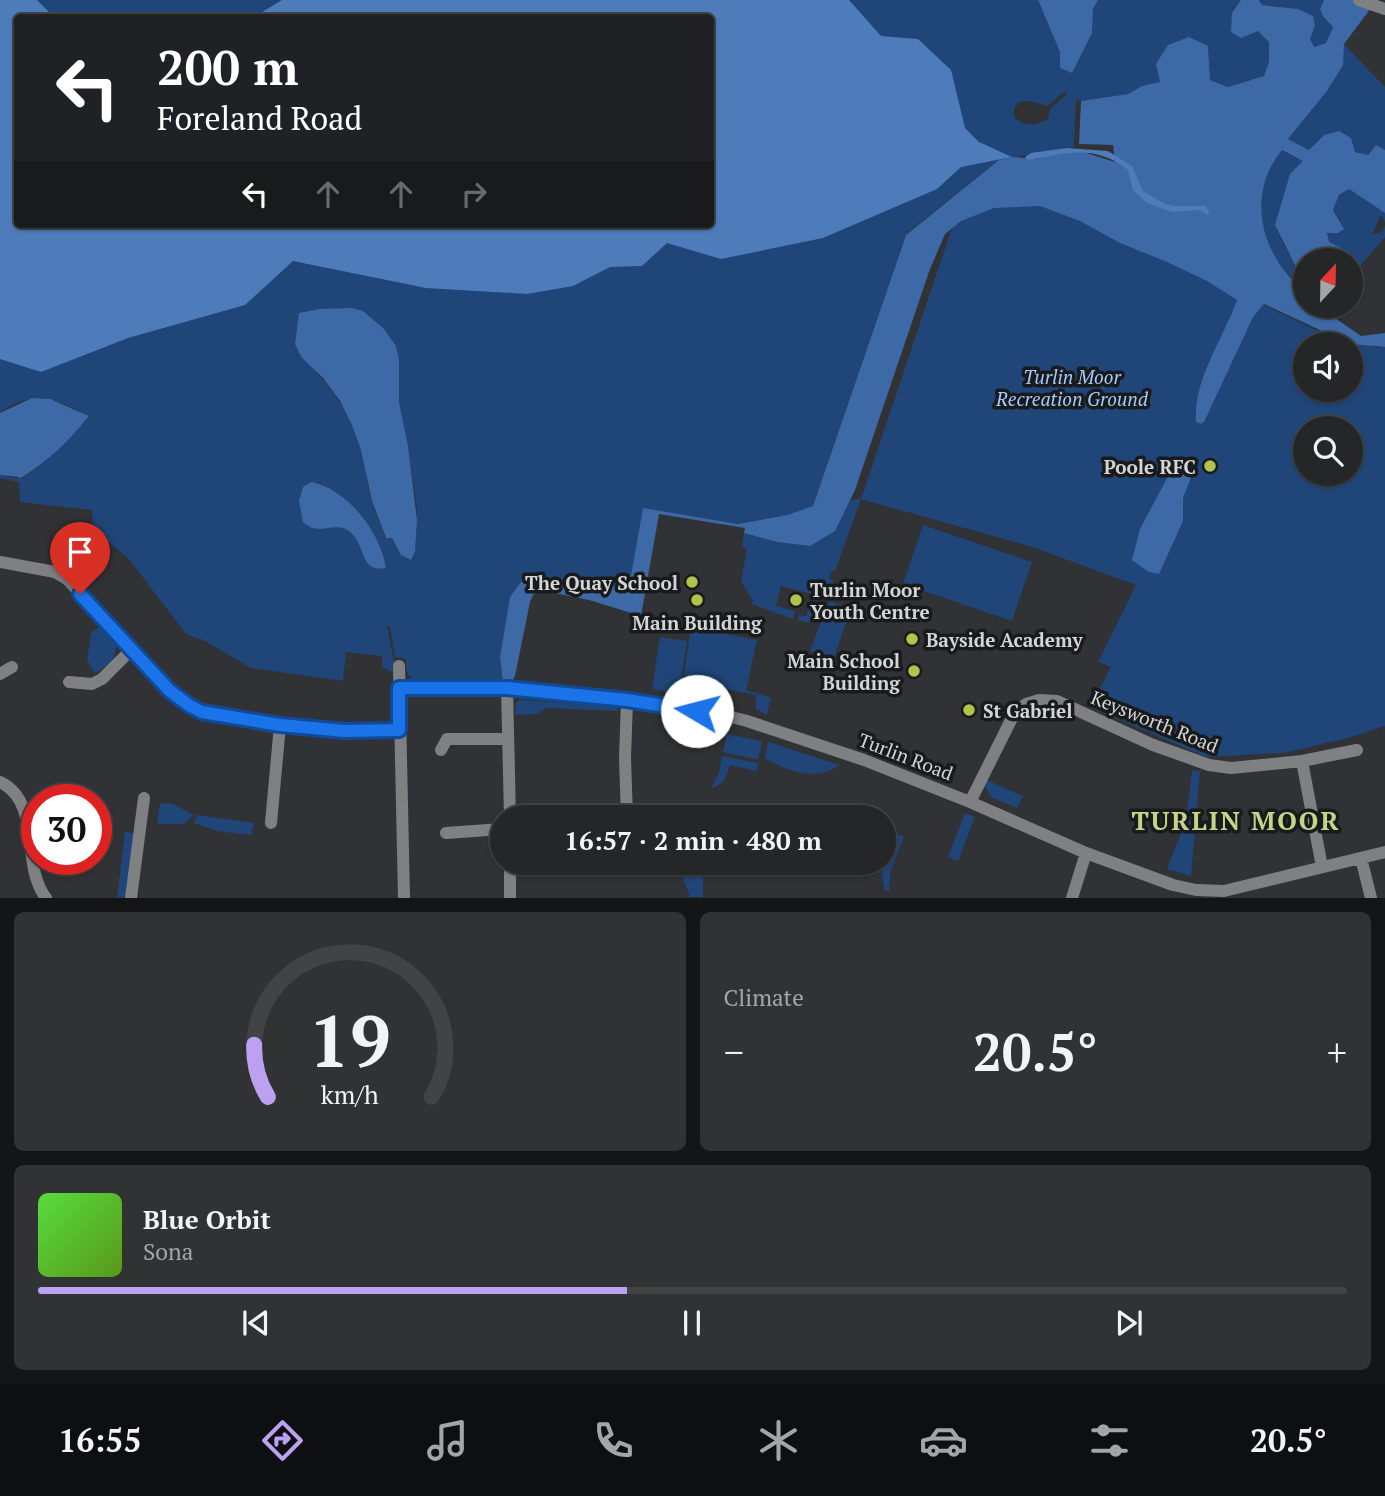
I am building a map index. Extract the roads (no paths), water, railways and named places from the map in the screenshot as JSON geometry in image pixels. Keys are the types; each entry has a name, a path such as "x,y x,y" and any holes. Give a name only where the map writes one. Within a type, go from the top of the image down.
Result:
{"street":[{"path":"1359,0 1385,9"},
{"path":"0,562 55,572 62,576 170,691 195,709 213,715 280,725 345,731 399,730"},
{"path":"69,682 97,682 132,649"},
{"path":"399,666 404,898"},
{"path":"0,674 12,667"},
{"name":"Turlin Road","path":"399,688 507,688 627,700 716,713 864,760 971,802 1086,853 1173,885 1196,890 1224,891 1385,852"},
{"path":"507,688 509,805"},
{"path":"627,700 627,805"},
{"name":"Keysworth Road","path":"971,802 1015,712 1038,700 1056,701 1153,745 1209,765 1231,768 1302,761 1357,750"},
{"path":"271,823 280,725"},
{"path":"443,739 506,740"},
{"path":"1302,761 1321,867"},
{"path":"0,782 19,797 24,809 37,878 46,898"},
{"path":"131,898 144,798"},
{"path":"446,833 490,830"},
{"path":"1072,898 1086,853"},
{"path":"1361,858 1371,898"},
{"path":"510,875 510,898"}],"place":[{"name":"Poole RFC","path":"1210,466"},
{"name":"The Quay School","path":"692,582"},
{"name":"Main Building","path":"697,600"},
{"name":"Turlin Moor Youth Centre","path":"796,600"},
{"name":"Bayside Academy","path":"912,639"},
{"name":"Main School Building","path":"914,671"},
{"name":"St Gabriel","path":"969,710"}],"district":[{"name":"TURLIN MOOR","path":"1236,820"}],"park label":[{"name":"Turlin Moor Recreation Ground","path":"1072,387"}]}
